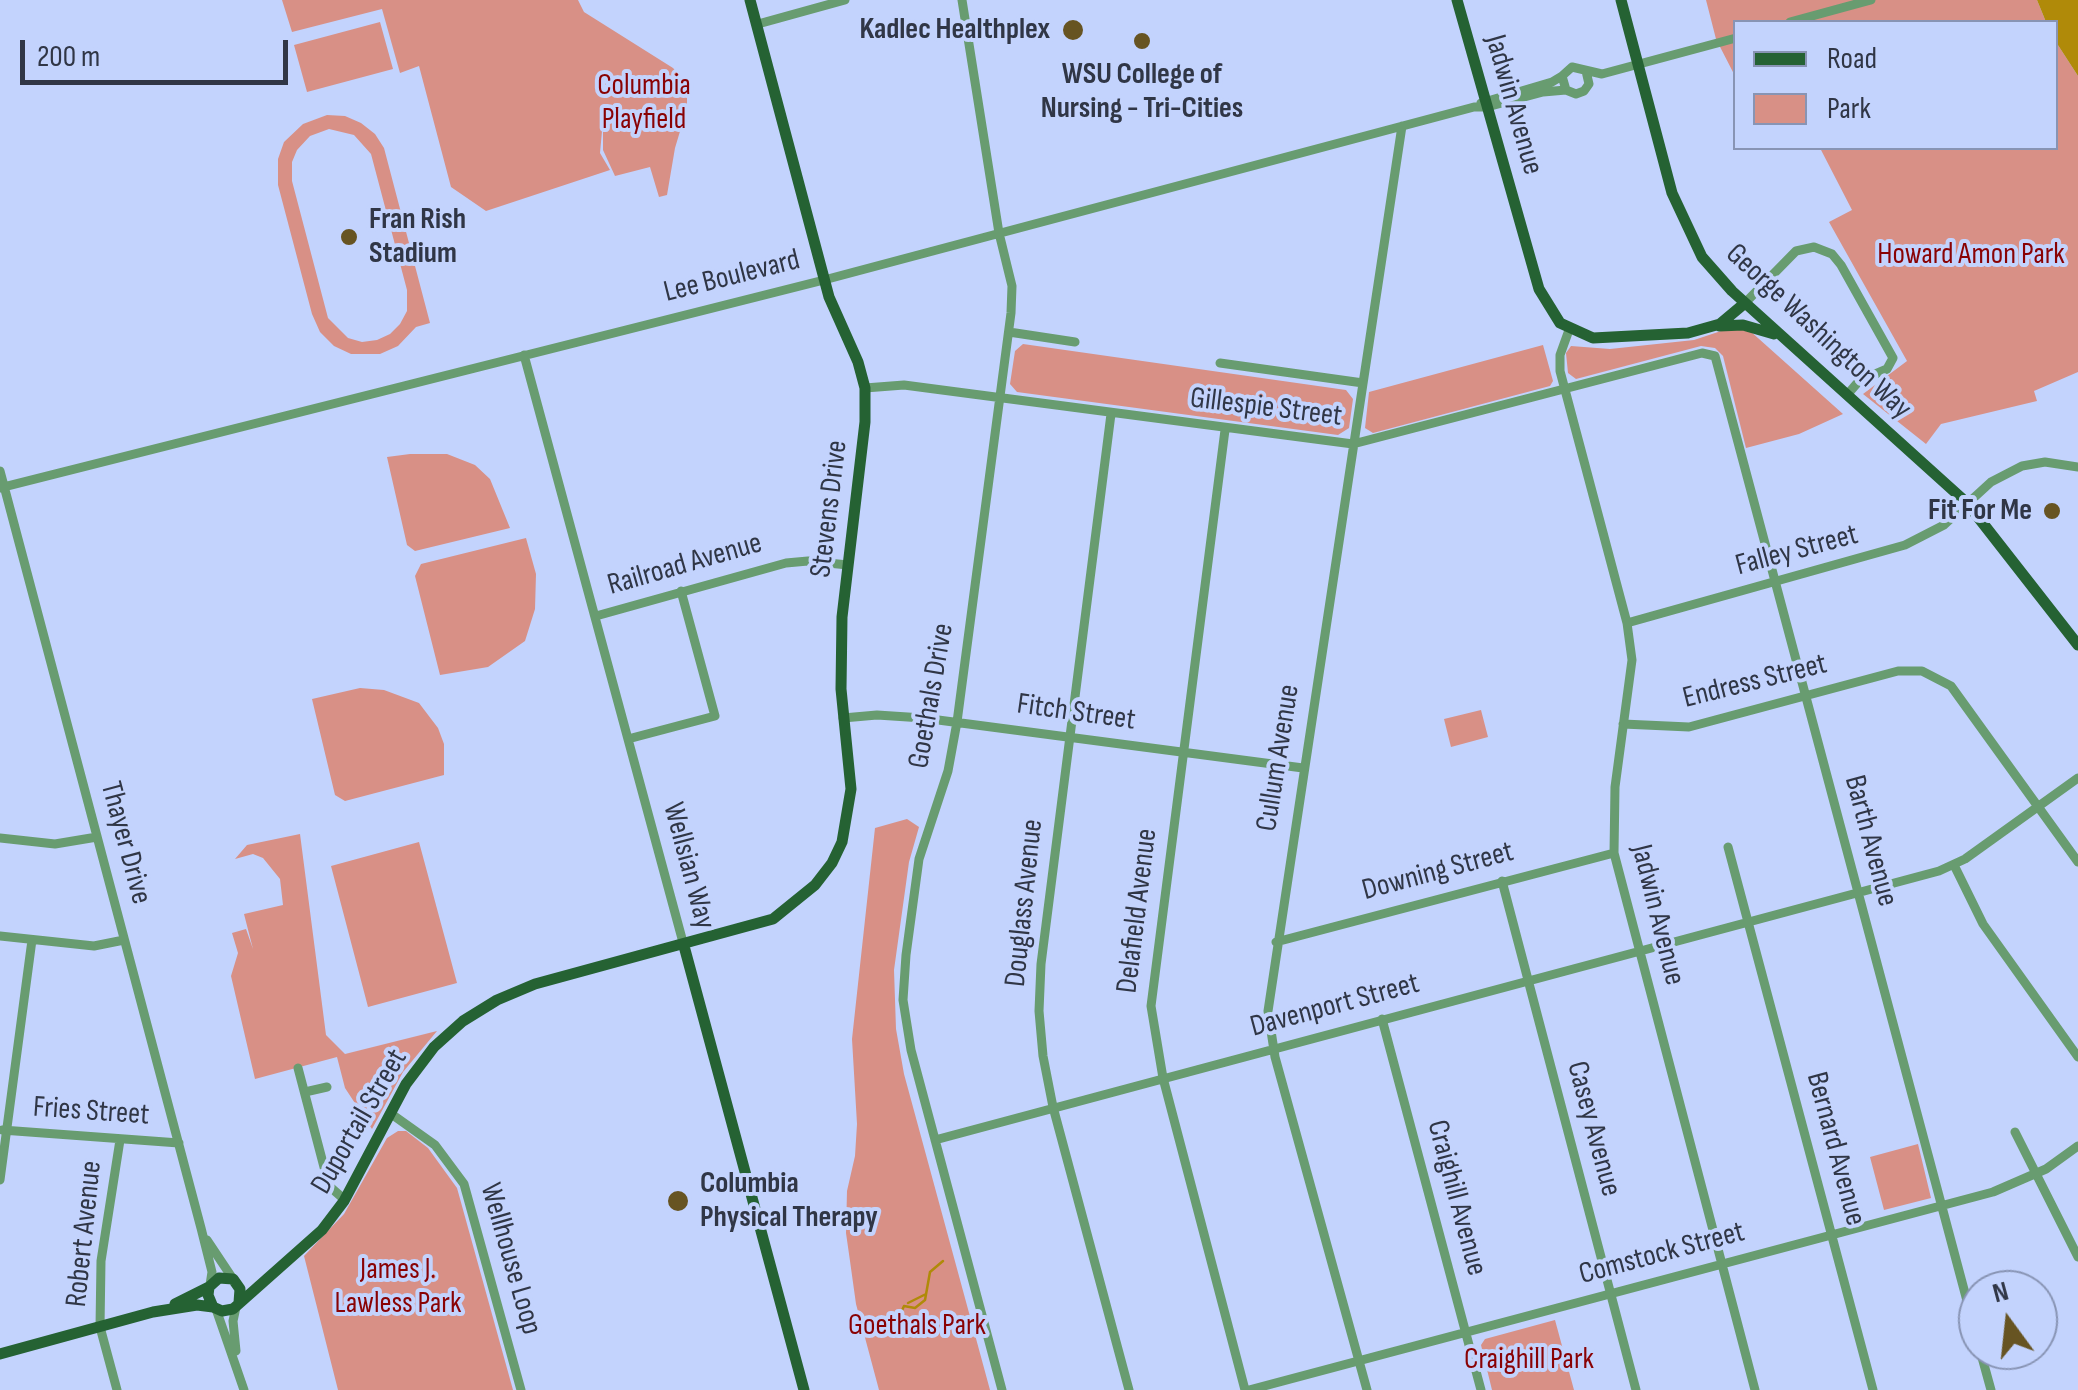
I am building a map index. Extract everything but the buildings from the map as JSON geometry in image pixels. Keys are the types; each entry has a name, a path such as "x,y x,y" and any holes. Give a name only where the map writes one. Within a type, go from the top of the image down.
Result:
{"main road":[{"name":"Stevens Drive","path":"684,946 772,919 804,896 824,875 842,842 852,789 843,718 841,638 865,422 865,388 824,280 750,0"},
{"name":"Jadwin Avenue","path":"1457,0 1482,104 1540,293 1557,320 1569,330"},
{"name":"George Washington Way","path":"1621,0 1678,210 1702,256 1744,303 1967,503 2078,645"},
{"path":"1713,328 1744,303"},
{"path":"1569,330 1610,338 1743,325 1783,338"},
{"name":"Duportail Street","path":"238,1304 305,1247 345,1200 406,1084 454,1028 485,1006 535,984 684,946"},
{"name":"Wellsian Way","path":"684,946 804,1390"},
{"name":"Duportail Street","path":"234,1280 258,1276 305,1247"},
{"path":"0,1354 153,1312 196,1306 228,1310 238,1304 240,1290 234,1280 219,1278 153,1312"},
{"path":"210,1286 208,1296 215,1308"}],"street":[{"path":"758,24 845,0"},
{"name":"Goethals Drive","path":"962,0 999,232 1012,286 1010,332 957,722 948,771 922,841 903,982 906,1028 1002,1390"},
{"path":"1797,20 1870,0"},
{"name":"Lee Boulevard","path":"2,487 824,280 1402,126 1546,84 1572,66 1602,74 1733,39"},
{"path":"1562,76 1566,90 1576,94 1589,84 1586,71"},
{"name":"Lee Boulevard","path":"1482,104 1566,90"},
{"name":"Cullum Avenue","path":"1366,1390 1273,1048 1268,1011 1402,126"},
{"path":"1744,303 1798,250 1821,248 1836,257 1893,358 1887,369 1860,381 1847,395"},
{"name":"Jadwin Avenue","path":"1569,330 1559,358 1565,390 1627,623 1632,660 1613,810 1614,853 1756,1390"},
{"path":"1010,332 1076,342"},
{"name":"Gillespie Street","path":"865,388 904,386 1353,444 1702,353 1712,354"},
{"name":"Wellsian Way","path":"524,354 684,946"},
{"name":"Barth Avenue","path":"1712,354 1717,360 1959,1270"},
{"path":"1220,363 1363,384"},
{"name":"Douglass Avenue","path":"1111,414 1039,986 1042,1056 1052,1107 1129,1390"},
{"name":"Delafield Avenue","path":"1225,430 1151,1006 1163,1078 1247,1390"},
{"name":"Falley Street","path":"1627,623 1905,546 1944,525 2004,474 2022,466 2045,462 2078,467"},
{"name":"Thayer Drive","path":"0,471 201,1228 212,1272 210,1286"},
{"name":"Railroad Avenue","path":"596,616 786,563 848,565"},
{"path":"628,739 715,716 681,591"},
{"name":"Endress Street","path":"1623,724 1680,728 1898,671 1922,671 1951,686 2038,808"},
{"name":"Fitch Street","path":"843,718 890,715 957,722 1303,768"},
{"name":"Davenport Street","path":"936,1140 1954,864 2078,778"},
{"path":"2038,808 2078,862"},
{"path":"0,838 56,844 98,836"},
{"path":"1728,847 1749,921"},
{"name":"Downing Street","path":"1276,942 1614,853"},
{"path":"1954,864 1983,924 2078,1058"},
{"name":"Casey Avenue","path":"1502,881 1636,1390"},
{"name":"Bernard Avenue","path":"1749,921 1873,1390"},
{"path":"0,936 94,946 124,940"},
{"path":"0,1180 3,1130 32,940"},
{"name":"Craighill Avenue","path":"1382,1019 1481,1390"},
{"path":"298,1068 330,1186 345,1200"},
{"path":"305,1092 326,1087"},
{"name":"Wellhouse Loop","path":"390,1113 435,1145 464,1184 521,1390"},
{"name":"Fries Street","path":"3,1130 178,1143"},
{"path":"2015,1132 2078,1257"},
{"name":"Robert Avenue","path":"117,1390 100,1326 101,1261 120,1140"},
{"name":"Comstock Street","path":"1247,1390 1993,1192 2037,1174 2078,1146"},
{"name":"Thayer Drive","path":"201,1228 234,1280"},
{"path":"238,1304 233,1321 244,1390"},
{"path":"215,1308 238,1364"}],"green space":[{"name":"Columbia Playfield","path":"282,0 578,0 584,12 673,68 687,84 687,108 667,195 659,197 650,167 615,176 603,150 603,120 600,153 610,170 486,211 451,187 419,66 400,73 382,9 292,32"},
{"path":"1706,0 2037,0 2045,20 1733,20 1733,72 1716,39"},
{"path":"380,22 393,69 307,92 294,45"},
{"name":"Howard Amon Park","path":"2058,45 2078,76 2078,372 2034,391 2037,401 1941,424 1926,444 1863,394 1907,361 1829,222 1852,210 1821,150 2058,150"},
{"path":"327,115 345,116 375,134 384,148 430,323 416,327 398,346 380,354 351,354 334,346 320,332 312,314 278,185 278,159 284,142 303,124","holes":["329,129 354,135 371,154 407,290 407,311 400,324 390,334 362,342 348,338 328,318 292,181 292,162 310,136"]},
{"path":"1730,328 1749,330 1843,414 1799,434 1746,448 1723,356 1715,348 1701,346 1576,379 1568,373 1566,353 1571,346 1610,349 1694,340"},
{"path":"1023,344 1346,390 1353,399 1349,428 1338,435 1017,392 1010,384 1015,351"},
{"path":"1543,345 1553,381 1550,386 1373,433 1365,428 1369,392"},
{"path":"447,454 475,465 490,479 510,528 415,551 407,545 387,457"},
{"path":"526,538 536,574 535,609 525,641 488,667 440,675 415,576 421,564"},
{"path":"360,688 384,690 419,703 438,728 444,744 444,775 345,801 335,795 312,699"},
{"path":"1481,710 1488,737 1451,747 1444,719"},
{"name":"Goethals Park","path":"907,819 919,827 909,862 894,970 896,1029 904,1074 990,1390 879,1390 856,1304 846,1233 847,1191 857,1124 852,1039 875,828"},
{"path":"300,834 326,1035 345,1054 437,1031 403,1072 372,1129 345,1088 337,1057 255,1079 231,976 238,953 232,933 246,929 253,949 244,914 283,905 280,879 263,858 253,854 235,859 247,845"},
{"path":"419,842 457,983 368,1007 331,866"},
{"name":"James J. Lawless Park","path":"406,1131 428,1148 457,1188 513,1390 338,1390 304,1256 344,1214 387,1138"},
{"path":"1918,1144 1931,1198 1884,1210 1870,1157"},
{"name":"Craighill Park","path":"1555,1320 1574,1390 1492,1390 1481,1345 1485,1339"}],"shaded area":[{"path":"2037,0 2078,0 2078,76 2058,45 2058,20 2045,20"}],"waterway":[{"path":"893,1330 904,1306 915,1308 925,1300 930,1272 943,1261"},
{"path":"908,1303 926,1294"}],"place":[{"name":"Kadlec Healthplex","path":"1073,30"},
{"name":"WSU College of Nursing - Tri-Cities","path":"1142,41"},
{"name":"Fran Rish Stadium","path":"349,237"},
{"name":"Fit For Me","path":"2052,511"},
{"name":"Columbia Physical Therapy","path":"678,1201"}]}
